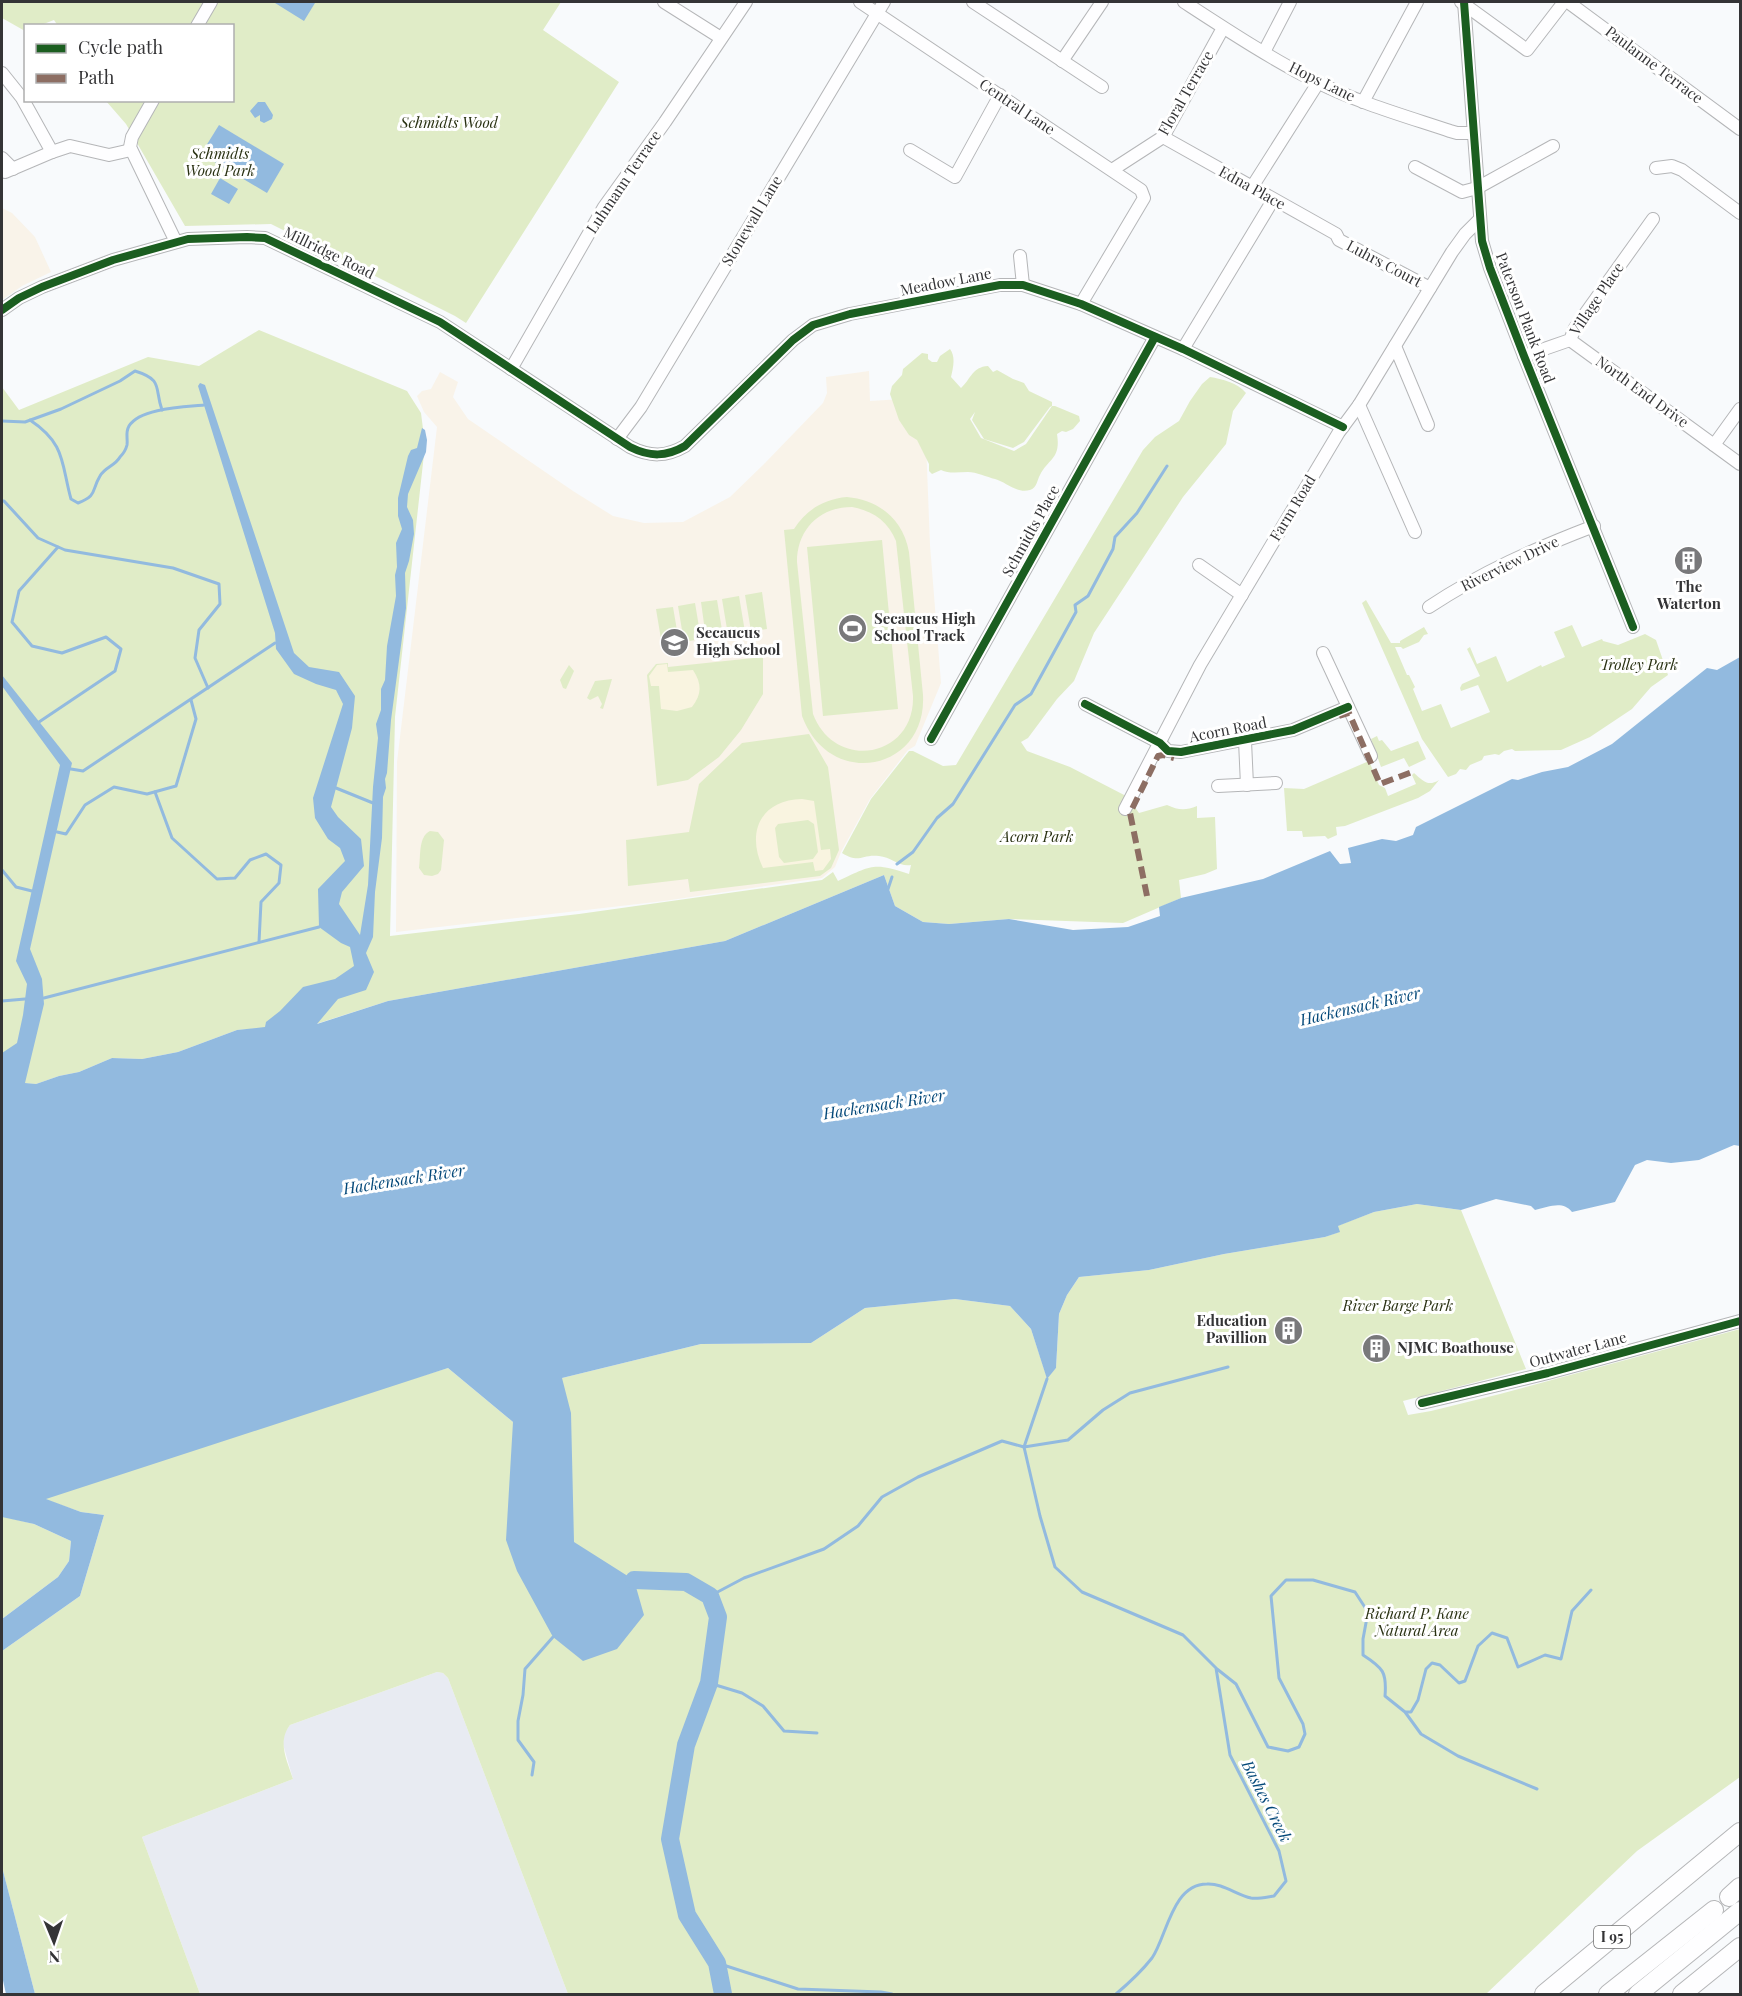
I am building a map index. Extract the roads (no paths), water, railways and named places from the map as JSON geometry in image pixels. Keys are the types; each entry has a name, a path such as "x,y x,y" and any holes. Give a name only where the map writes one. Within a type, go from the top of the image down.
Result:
{"highway":[{"name":"I 95","path":"1544,1995 1740,1832"},
{"path":"1638,1995 1736,1899"},
{"path":"1608,1995 1714,1910"},
{"path":"1682,1995 1740,1947"}],"street":[{"path":"198,24 212,2"},
{"path":"664,2 721,38"},
{"name":"Luhmann Terrace","path":"511,369 604,207 746,2"},
{"name":"Central Lane","path":"860,2 1141,190 1144,198 1080,304"},
{"name":"Stonewall Lane","path":"617,439 641,407 884,2"},
{"path":"973,2 1102,87"},
{"path":"1062,61 1102,2"},
{"name":"Hops Lane","path":"1184,2 1223,28 1318,82 1364,102 1457,133 1473,133"},
{"path":"1264,52 1290,2"},
{"path":"1364,102 1417,2"},
{"path":"1463,2 1527,50 1564,2"},
{"name":"Paterson Plank Road","path":"1463,2 1482,242 1524,356 1633,627"},
{"name":"Paulanne Terrace","path":"1569,2 1740,129"},
{"name":"Floral Terrace","path":"1112,170 1163,137 1223,28"},
{"path":"2,73 24,102"},
{"path":"1252,187 1318,82"},
{"path":"910,150 955,177 1000,96"},
{"path":"24,102 52,152"},
{"path":"152,102 132,137 131,150 176,242"},
{"name":"Edna Place","path":"1163,137 1336,234 1339,240"},
{"path":"2,158 9,171 70,146 109,155 131,150"},
{"path":"1415,167 1462,192 1477,188 1553,146"},
{"path":"1656,168 1672,166 1682,170 1740,213"},
{"path":"1183,349 1274,200"},
{"name":"Farm Road","path":"1125,809 1200,665 1343,427 1465,234 1480,219"},
{"name":"Village Place","path":"1524,356 1570,340 1575,328 1653,219"},
{"name":"Millridge Road","path":"2,310 19,298 42,287 113,260 176,242 188,239 247,237 272,240 440,322 617,439"},
{"name":"Luhrs Court","path":"1339,240 1430,288"},
{"path":"1020,256 1023,285"},
{"name":"Meadow Lane","path":"617,439 638,451 656,455 671,453 685,446 793,340 813,325 850,314 1000,285 1023,285 1080,304 1183,349 1343,427"},
{"name":"Schmidts Place","path":"931,739 1155,337"},
{"name":"North End Drive","path":"1570,340 1740,464"},
{"path":"1395,346 1428,425"},
{"path":"1359,405 1415,531"},
{"path":"1714,445 1740,409"},
{"name":"Riverview Drive","path":"1429,607 1461,585 1537,548 1594,526"},
{"path":"1199,565 1242,595"},
{"path":"1323,653 1371,756"},
{"name":"Acorn Road","path":"1085,704 1160,743 1168,751 1181,752 1293,730 1348,707"},
{"path":"1245,741 1247,785"},
{"path":"1218,786 1276,783"},
{"name":"Outwater Lane","path":"1422,1403 1548,1373 1740,1321"}],"water":[{"path":"276,2 313,2 315,3 304,21"},
{"path":"258,102 265,102 273,115 272,119 264,123 260,121 260,115 255,118 250,111"},
{"path":"219,125 284,164 267,193 201,154"},
{"path":"220,178 238,189 229,204 211,194"},
{"name":"Hackensack River","path":"200,383 205,385 294,653 309,667 339,672 355,696 352,728 331,807 361,839 364,866 342,892 339,904 360,935 368,885 378,738 376,724 381,710 381,689 385,680 387,646 396,596 396,543 402,529 398,516 398,498 408,456 411,450 417,448 422,428 425,430 427,440 426,452 408,494 407,507 413,520 414,534 405,573 406,608 391,720 386,788 383,797 382,838 375,892 373,937 366,953 374,972 366,990 338,999 317,1024 388,1001 725,941 884,875 895,906 923,922 949,924 1009,919 1073,930 1128,927 1160,916 1159,907 1181,898 1263,879 1330,851 1340,864 1351,863 1348,848 1382,839 1396,841 1413,835 1416,827 1512,779 1518,780 1568,767 1612,744 1707,668 1717,670 1740,657 1740,1146 1734,1145 1699,1160 1671,1163 1647,1160 1635,1165 1615,1202 1572,1212 1560,1205 1535,1210 1531,1206 1496,1199 1461,1210 1417,1204 1374,1212 1338,1226 1340,1232 1325,1237 1224,1254 1149,1270 1079,1277 1067,1295 1059,1314 1056,1368 1047,1379 1031,1329 1010,1306 955,1299 865,1308 811,1343 701,1344 562,1378 571,1413 574,1542 634,1580 644,1615 617,1649 583,1661 553,1637 517,1571 506,1540 513,1422 448,1368 46,1499 81,1512 104,1515 80,1596 2,1651 2,1619 58,1577 69,1561 71,1541 34,1524 2,1517 2,1053 17,1043 23,1015 27,984 16,961 60,765 2,686 2,675 72,763 30,949 42,979 44,1004 25,1083 36,1084 79,1072 112,1058 142,1059 178,1052 237,1030 265,1027 266,1022 303,987 335,979 354,966 350,947 319,927 318,889 345,861 340,848 328,839 315,818 313,798 343,704 336,690 294,674 276,649 275,633 198,386"},
{"path":"2,1867 35,1994 6,1994 2,1976"}],"waterway":[{"path":"2,421 25,422 61,409 120,381 135,371 154,381 162,410"},
{"path":"30,420 42,429 56,446 71,499 78,503 91,495 102,473 123,453 127,445 129,426 135,420 152,412 204,405"},
{"path":"897,864 913,852 937,818 953,804 1015,705 1031,694 1076,612 1075,605 1088,596 1113,549 1115,537 1137,513 1167,466"},
{"path":"2,501 38,538 65,550 173,568 219,584 220,604 199,630 195,658 208,688"},
{"path":"39,722 115,671 121,649 106,637 62,653 32,646 12,622 19,591 58,547"},
{"path":"71,769 83,771 275,643"},
{"path":"57,832 66,834 85,805 114,787 147,794 176,786 196,719 191,700"},
{"path":"336,788 373,803"},
{"path":"155,792 172,838 217,879 235,878 250,860 266,854 281,865 279,883 261,902 259,942"},
{"path":"2,870 16,887 32,891"},
{"path":"888,889 892,877"},
{"path":"44,998 319,927"},
{"path":"2,1001 25,999"},
{"path":"710,1596 744,1578 824,1549 858,1526 882,1497 918,1477 1002,1441 1024,1447 1068,1440 1103,1410 1130,1393 1228,1367"},
{"name":"Bashes Creek","path":"1047,1379 1024,1447 1055,1567 1082,1592 1183,1635 1216,1668 1230,1755 1279,1851 1286,1881 1274,1896 1262,1898 1251,1898 1213,1884 1195,1886 1178,1902 1152,1958 1116,1994"},
{"path":"634,1580 686,1582 710,1596 718,1617 709,1683 686,1745 670,1839 687,1915 717,1963 723,1994"},
{"path":"1217,1669 1236,1684 1268,1747 1288,1751 1299,1747 1305,1734 1303,1724 1279,1678 1271,1596 1286,1580 1313,1580 1355,1592 1368,1612 1363,1639 1363,1655 1382,1671 1385,1696 1405,1712 1421,1734 1458,1756 1537,1789"},
{"path":"1406,1712 1411,1712 1418,1700 1426,1669 1432,1663 1440,1665 1459,1683 1465,1681 1478,1646 1492,1633 1507,1638 1518,1667 1545,1655 1561,1659 1572,1611 1591,1590"},
{"path":"532,1775 534,1762 518,1740 518,1721 525,1669 553,1637"},
{"path":"709,1683 742,1693 763,1706 784,1731 817,1733"},
{"path":"717,1963 798,1989 892,1994"}],"place":[{"name":"The Waterton","path":"1689,560"},
{"name":"Secaucus High School Track","path":"853,628"},
{"name":"Secaucus High School","path":"675,642"},
{"name":"Education Pavillion","path":"1288,1330"},
{"name":"NJMC Boathouse","path":"1376,1348"}],"park label":[{"name":"Schmidts Wood","path":"449,123"},
{"name":"Schmidts Wood Park","path":"220,162"},
{"name":"Trolley Park","path":"1639,665"},
{"name":"Acorn Park","path":"1037,837"},
{"name":"River Barge Park","path":"1398,1306"},
{"name":"Richard P. Kane Natural Area","path":"1417,1622"}]}
